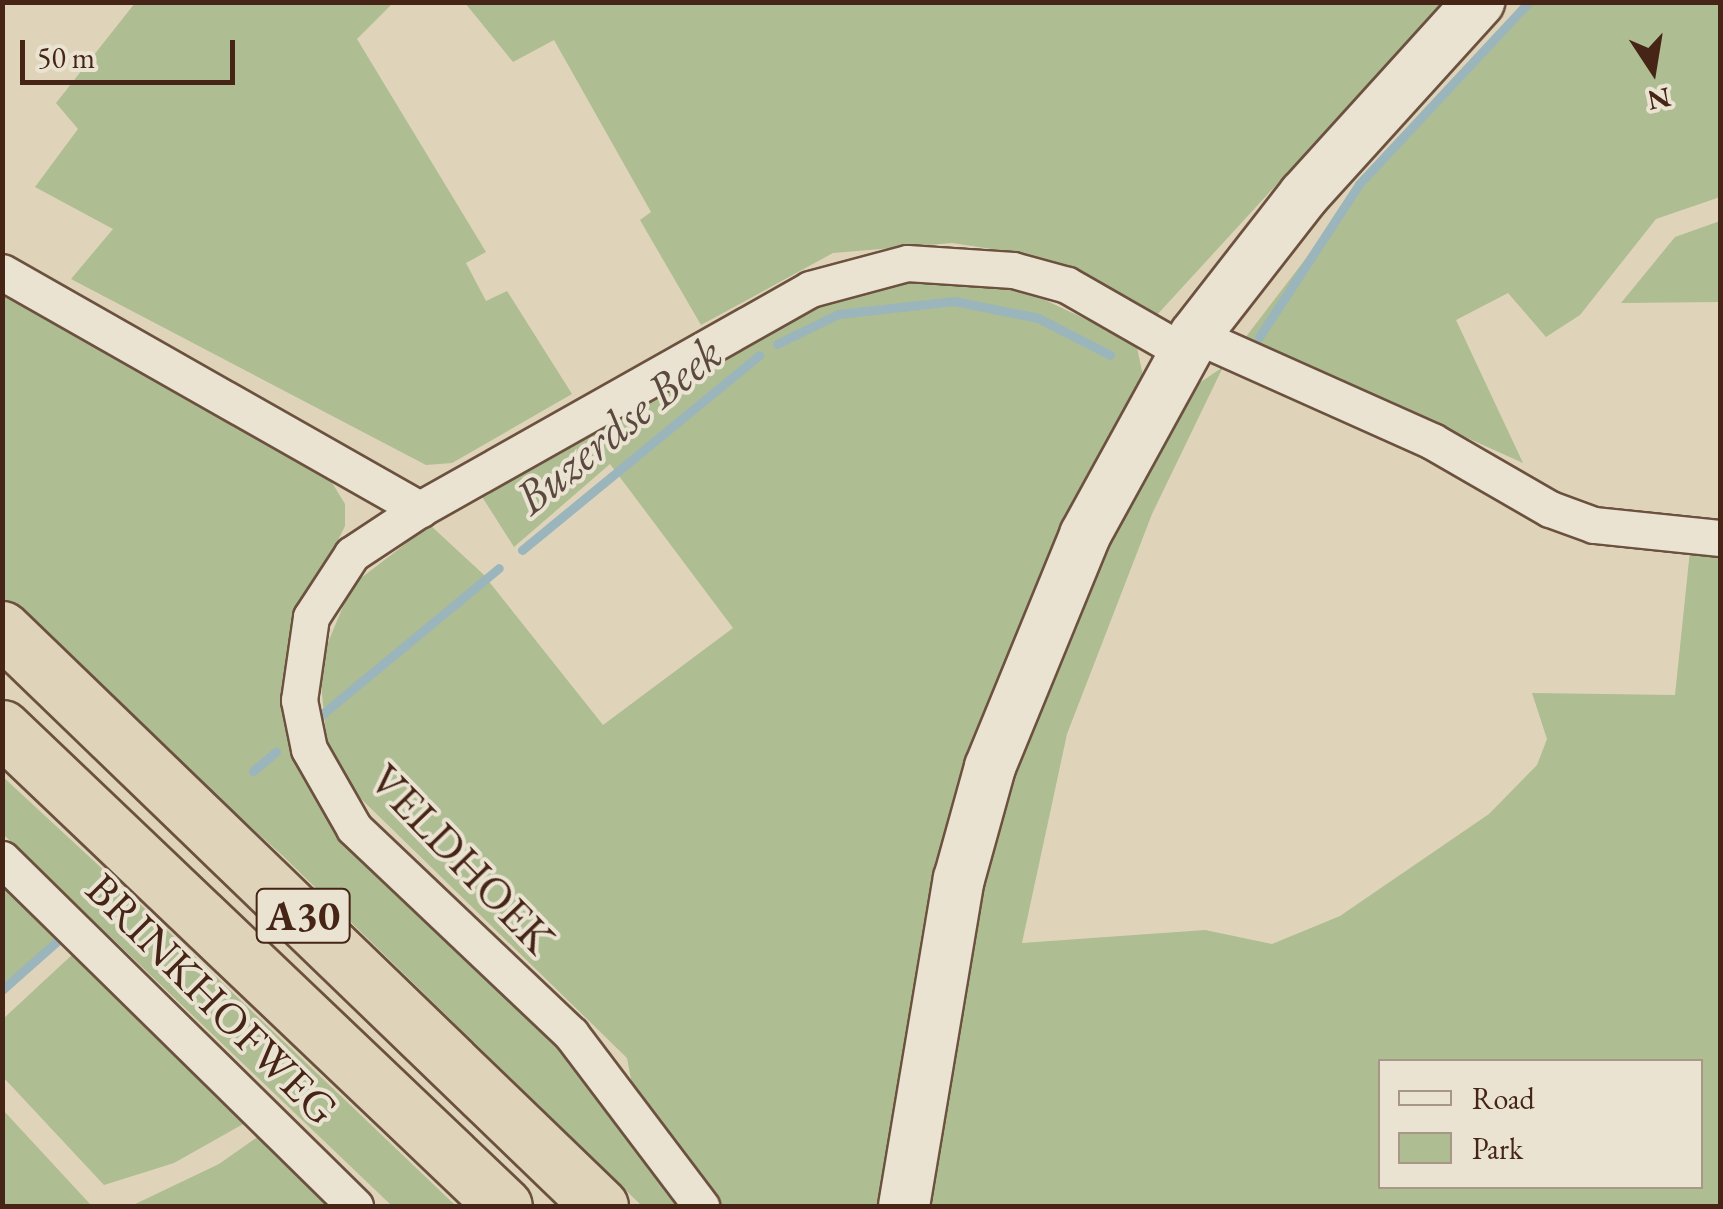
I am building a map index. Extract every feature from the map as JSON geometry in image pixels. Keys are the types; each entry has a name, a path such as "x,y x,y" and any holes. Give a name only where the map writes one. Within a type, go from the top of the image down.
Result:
{"highway":[{"name":"A30","path":"2,628 600,1206"},
{"name":"A30","path":"2,728 504,1206"}],"street":[{"path":"904,1206 932,1006 990,768 1086,535 1190,343 1304,195 1479,2"},
{"name":"VELDHOEK","path":"701,1206 571,1034 354,828 309,749 300,700 311,617 352,554 420,509 810,289 907,263 1013,270 1067,285 1190,343 1432,441 1550,509 1594,525 1720,538"},
{"path":"2,272 420,509"},
{"name":"BRINKHOFWEG","path":"2,859 355,1206"}],"green space":[{"path":"135,3 393,3 357,39 486,252 466,263 486,301 507,291 572,394 452,463 426,465 71,279 113,229 35,187 78,129 56,103"},
{"path":"465,3 1443,3 1156,316 1024,254 952,243 833,253 701,325 640,220 651,212 554,40 513,62"},
{"path":"1525,3 1720,3 1720,197 1656,219 1580,315 1546,337 1508,293 1456,320 1523,463 1245,338 1369,176"},
{"path":"1720,221 1720,302 1621,303 1675,237"},
{"path":"904,276 975,278 1045,300 1136,343 1145,385 982,724 924,921 879,1206 714,1206 636,1106 627,1058 352,790 327,744 319,664 352,585 430,525 483,574 603,725 733,628 610,464 514,547 479,492 851,284"},
{"path":"3,289 328,476 345,504 345,526 303,612 289,672 346,832 558,1048 682,1206 642,1206 284,857 3,603"},
{"path":"1223,367 1152,514 1067,734 1022,943 1205,930 1272,944 1340,916 1489,814 1537,765 1547,739 1532,693 1675,695 1691,541 1720,544 1720,1206 923,1206 977,859 1104,536 1192,388"},
{"path":"2,776 456,1206 392,1206 3,834"},
{"path":"3,883 62,941 3,996"},
{"path":"74,953 245,1123 174,1163 104,1185 3,1077 3,1019"},
{"path":"3,1110 90,1204 91,1206 3,1206"},
{"path":"259,1136 331,1206 131,1206 219,1164"}],"waterway":[{"name":"Buzerdse Beek","path":"1259,337 1359,184 1529,2"},
{"name":"Buzerdse Beek","path":"777,344 838,314 954,301 1038,318 1110,355"},
{"name":"Buzerdse Beek","path":"522,550 759,355"},
{"name":"Buzerdse Beek","path":"320,716 499,568"},
{"name":"Buzerdse Beek","path":"253,771 276,752"},
{"name":"Buzerdse Beek","path":"2,990 62,937"}]}
